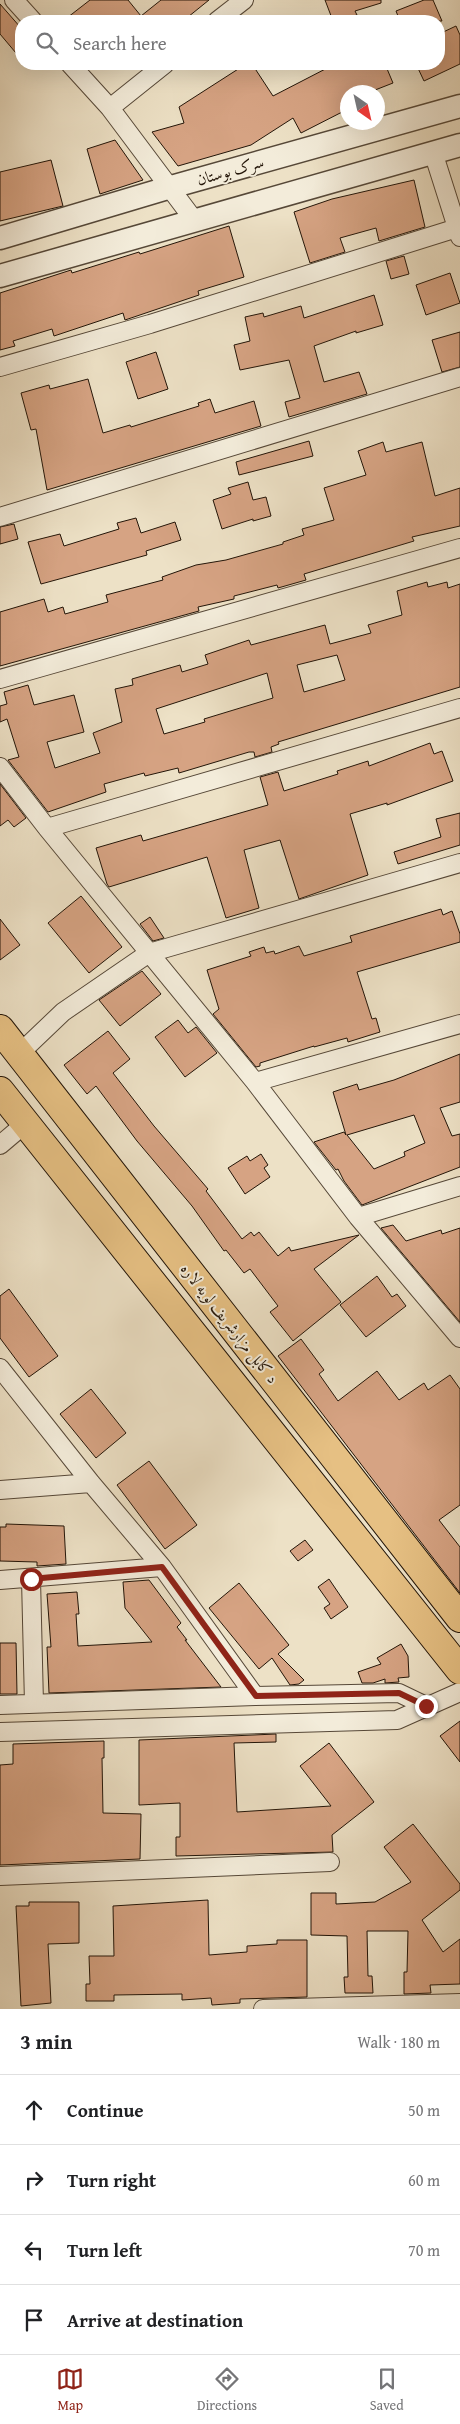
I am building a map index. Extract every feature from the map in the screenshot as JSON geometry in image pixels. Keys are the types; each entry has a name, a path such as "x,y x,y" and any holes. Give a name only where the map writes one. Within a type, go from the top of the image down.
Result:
{"highway":[{"name":"د کابل مزارشریف لویه لاره","path":"0,1030 460,1618"},
{"path":"0,1091 460,1670"}],"street":[{"path":"14,0 27,15"},
{"path":"225,15 244,0"},
{"path":"75,70 110,108 194,220"},
{"path":"110,108 158,70"},
{"name":"سرک بوستان","path":"0,238 171,187 460,106"},
{"path":"0,276 460,145"},
{"path":"0,367 459,232 433,152"},
{"path":"0,517 460,377"},
{"path":"0,679 460,548"},
{"path":"46,828 460,708"},
{"path":"0,767 46,828 256,1082 358,1217 460,1338"},
{"path":"19,1054 62,1012 149,953 460,863"},
{"path":"256,1082 460,1024"},
{"path":"0,1145 26,1123"},
{"path":"358,1217 460,1186"},
{"path":"0,1368 91,1484 162,1567 256,1696"},
{"path":"0,1490 91,1484"},
{"path":"0,1580 162,1567"},
{"path":"31,1579 34,1704"},
{"path":"0,1732 397,1720 460,1692"},
{"path":"0,1705 281,1695 399,1693 426,1706"},
{"path":"281,1695 282,1722"},
{"path":"0,1876 330,1862"},
{"path":"263,2009 460,2002"}],"building":[{"path":"90,0 128,0 140,15 71,15"},
{"path":"161,0 209,0 190,15 142,15"},
{"path":"325,0 381,0 381,3 355,11 357,15 331,15"},
{"path":"424,0 433,0 439,15 398,15 396,11"},
{"path":"0,4 15,21 15,52 0,34"},
{"path":"456,26 460,35 460,64 424,81 419,70 445,70 445,31"},
{"path":"237,70 256,70 273,96 323,70 388,70 393,83 385,86 340,85 340,113 301,133 293,118 251,145 178,166 152,132 184,123 179,107"},
{"path":"115,140 143,180 100,194 87,149"},
{"path":"51,160 63,206 0,221 0,172"},
{"path":"414,180 425,227 379,241 376,228 340,238 345,252 310,263 294,212 332,199"},
{"path":"229,226 244,277 198,291 199,295 125,320 123,313 54,336 52,329 13,341 15,346 0,350 0,293 71,270 72,273"},
{"path":"404,256 409,274 391,279 386,261"},
{"path":"450,273 460,303 426,315 416,285"},
{"path":"374,295 383,325 356,333 356,331 314,346 324,382 359,372 367,394 289,417 285,402 300,398 289,360 240,370 234,345 250,341 245,317 263,313 264,317 301,306 304,318"},
{"path":"460,332 460,367 442,372 432,340"},
{"path":"156,352 168,389 138,399 126,362"},
{"path":"88,379 103,433 130,425 131,427 199,406 198,403 210,399 215,413 254,401 261,426 47,490 36,429 31,430 21,393 49,385 50,389"},
{"path":"309,441 313,456 239,475 236,462"},
{"path":"383,442 386,452 422,442 435,496 460,488 460,526 412,537 414,541 304,574 306,580 278,588 277,585 234,596 234,599 198,607 199,611 0,666 0,612 44,599 48,612 63,607 65,614 108,602 106,595 163,580 162,577 196,565 226,560 283,544 283,542 304,535 302,529 334,520 324,488 366,475 358,451"},
{"path":"248,482 253,500 266,497 271,516 253,521 253,519 222,529 213,500 231,494 228,488"},
{"path":"136,518 141,533 175,522 181,540 146,551 147,555 41,584 28,542 60,534 64,546 119,529 117,523"},
{"path":"14,524 18,539 0,544 0,527"},
{"path":"427,582 428,587 447,582 448,588 460,584 460,687 278,742 279,744 271,747 272,752 255,757 254,752 249,752 179,773 178,768 145,776 144,773 104,784 106,792 48,812 8,760 19,757 7,719 0,722 0,706 7,704 4,692 28,685 34,705 74,695 84,732 47,742 55,768 100,753 93,733 122,722 115,689 133,685 132,679 180,665 182,672 208,664 205,655 249,640 251,645 325,625 330,644 371,633 368,625 402,615 397,591","holes":["337,655 345,680 304,692 297,665","267,673 273,698 204,719 205,722 164,734 156,709"]},
{"path":"430,743 434,754 442,751 453,781 387,805 387,803 350,814 368,875 299,899 280,840 244,850 259,908 226,918 207,857 109,887 107,884 96,848 141,835 143,841 268,805 260,777 278,772 284,791 338,774 337,771 368,761 369,766"},
{"path":"0,784 26,818 14,827 8,820 0,826"},
{"path":"460,813 460,845 398,864 394,852 441,837 436,819"},
{"path":"81,896 122,947 89,973 48,923"},
{"path":"441,909 443,915 452,911 460,934 460,942 357,972 372,1019 376,1018 380,1032 348,1042 347,1038 314,1046 260,1063 260,1066 256,1067 213,1014 219,1009 207,970 251,956 249,952 264,947 266,953 274,951 275,954 299,946 304,956 352,942 350,936"},
{"path":"150,917 164,938 153,941 140,924"},
{"path":"0,919 20,945 0,960"},
{"path":"142,971 161,994 120,1026 99,1000"},
{"path":"178,1020 188,1033 196,1027 217,1053 185,1077 155,1037"},
{"path":"108,1031 130,1059 113,1073 154,1126 208,1189 206,1191 242,1239 251,1232 254,1236 259,1232 278,1256 289,1247 291,1251 359,1235 314,1269 341,1302 293,1341 270,1312 278,1306 250,1269 244,1273 226,1250 224,1251 192,1206 137,1141 96,1086 87,1094 64,1065"},
{"path":"460,1054 460,1102 440,1108 452,1136 460,1134 460,1167 362,1205 344,1181 338,1169 336,1170 314,1142 344,1132 346,1135 333,1092 357,1084 359,1090 394,1080","holes":["414,1115 425,1143 404,1152 405,1156 374,1169 347,1135"]},
{"path":"261,1154 268,1165 264,1168 270,1177 245,1194 228,1168 247,1156 250,1161"},
{"path":"393,1225 406,1241 441,1230 442,1234 460,1228 460,1322 381,1228"},
{"path":"377,1276 392,1297 397,1294 406,1306 366,1337 340,1305"},
{"path":"9,1289 58,1356 29,1377 0,1338 0,1296"},
{"path":"301,1339 324,1370 319,1374 338,1401 377,1371 399,1400 424,1383 428,1390 450,1375 460,1389 460,1505 439,1520 460,1547 460,1593 278,1356"},
{"path":"91,1389 126,1433 96,1458 60,1414"},
{"path":"149,1461 197,1525 165,1549 117,1485"},
{"path":"6,1524 64,1526 66,1564 37,1566 37,1562 0,1561 0,1527 6,1527"},
{"path":"305,1540 313,1550 298,1561 290,1551"},
{"path":"329,1579 348,1607 331,1619 324,1608 330,1604 318,1587"},
{"path":"149,1580 181,1623 177,1627 187,1640 185,1640 221,1687 49,1693 47,1647 51,1647 47,1594 77,1592 79,1614 76,1614 78,1646 152,1642 125,1608 123,1582"},
{"path":"239,1583 289,1645 278,1654 304,1680 299,1684 290,1685 272,1658 259,1669 209,1608"},
{"path":"0,1643 16,1643 17,1694 0,1694"},
{"path":"401,1644 408,1656 409,1677 398,1678 399,1682 385,1683 385,1679 373,1683 362,1683 358,1672 381,1664 377,1658"},
{"path":"460,1721 460,1762 440,1736"},
{"path":"276,1734 276,1742 234,1743 237,1812 331,1806 300,1766 329,1743 374,1802 332,1835 333,1852 176,1856 176,1837 180,1837 180,1803 139,1805 139,1740"},
{"path":"104,1741 104,1758 102,1758 103,1813 141,1814 140,1859 0,1865 0,1765 13,1764 13,1744"},
{"path":"413,1824 460,1884 460,1890 422,1920 443,1952 460,1939 460,1984 430,1985 431,1993 404,1994 404,1972 407,1972 408,1931 367,1931 368,1976 372,1976 373,1993 345,1993 344,1977 348,1977 347,1936 311,1935 311,1893 336,1893 336,1904 375,1902 411,1882 384,1847"},
{"path":"208,1900 209,1955 247,1952 247,1946 277,1944 277,1940 307,1940 307,1997 240,1999 240,2003 212,2005 211,1998 182,2000 182,1994 114,1995 114,2001 86,2001 86,1984 90,1984 89,1956 114,1956 113,1906"},
{"path":"29,1902 79,1902 79,1943 48,1944 51,2003 21,2006 16,1906 29,1906"}],"route":[{"path":"31,1579 162,1567 256,1696 399,1693 426,1706"}]}
